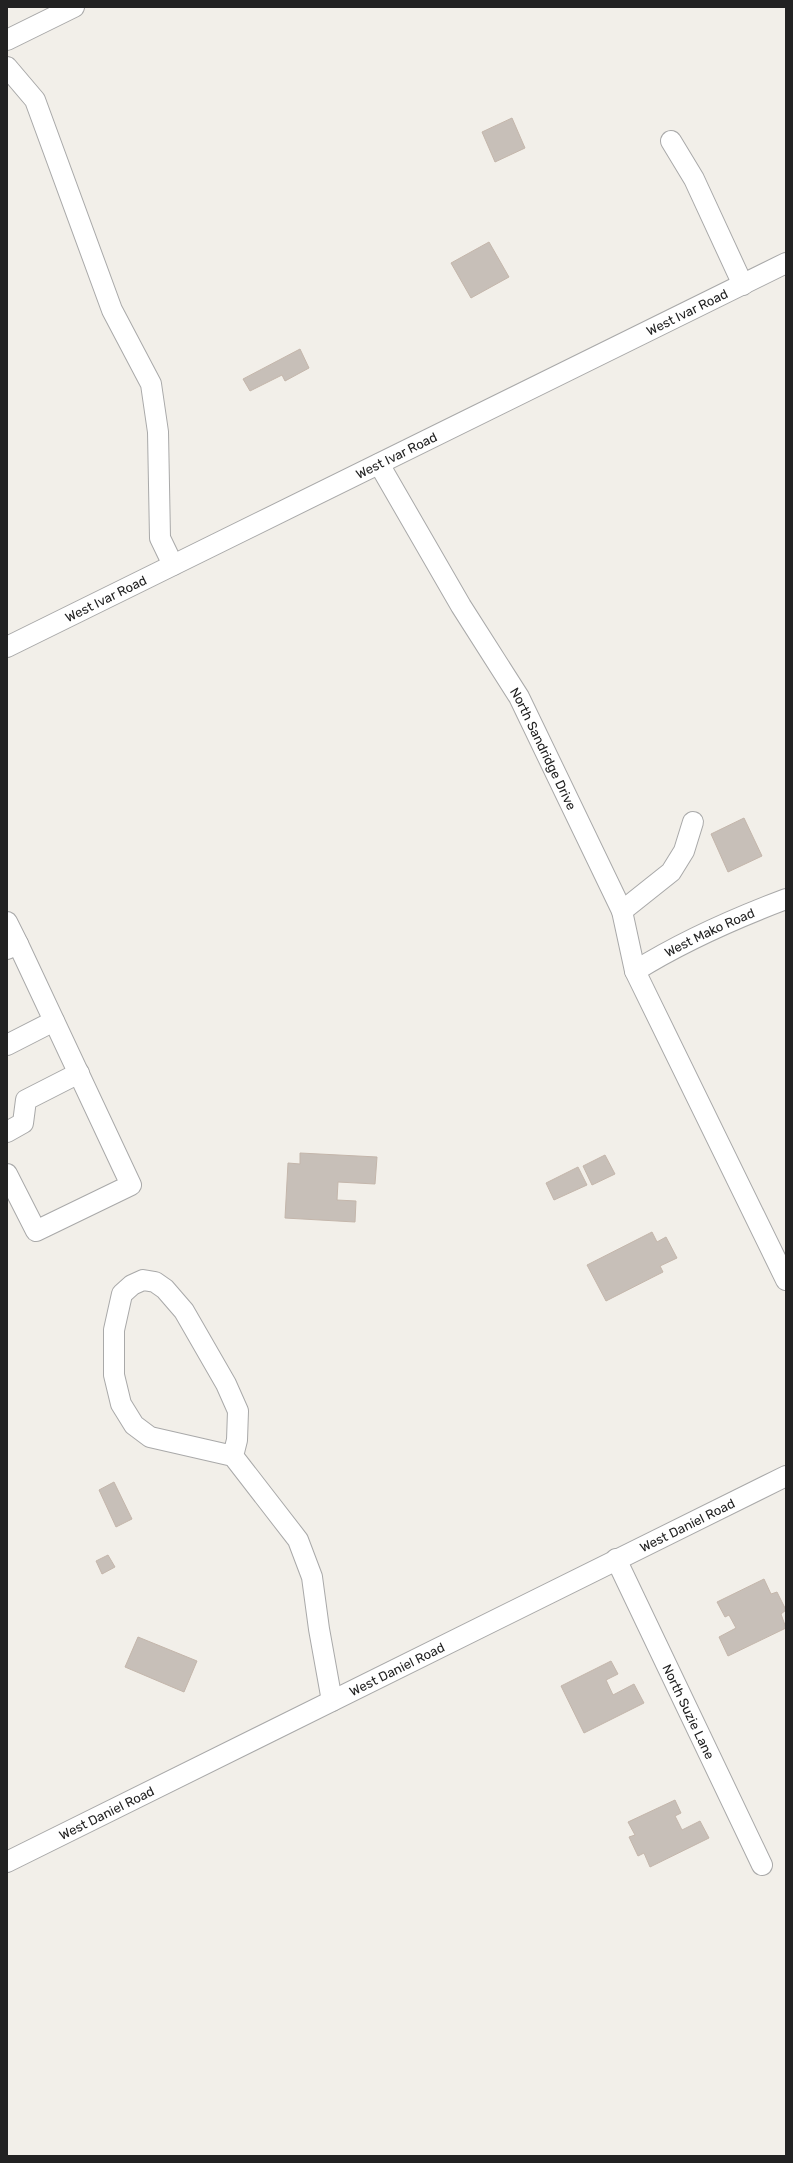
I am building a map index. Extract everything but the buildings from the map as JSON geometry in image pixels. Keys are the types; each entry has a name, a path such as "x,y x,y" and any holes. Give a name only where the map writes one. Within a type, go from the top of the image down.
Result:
{"street":[{"path":"7,40 74,7"},
{"path":"7,66 35,100 112,310 151,384 158,432 160,538 173,565"},
{"path":"672,141 694,179 743,285"},
{"name":"West Ivar Road","path":"7,647 786,263"},
{"name":"North Sandridge Drive","path":"379,464 461,606 519,697 622,911 635,971 785,1278"},
{"path":"622,911 671,872 684,851 693,822"},
{"name":"West Mako Road","path":"635,971 670,949 714,928 786,899"},
{"path":"7,922 12,947 54,1021 131,1185 36,1231 7,1174"},
{"path":"7,1045 54,1021"},
{"path":"7,1132 23,1123 26,1100 79,1073"},
{"path":"233,1456 237,1440 238,1411 226,1384 184,1311 165,1289 155,1282 143,1280 132,1285 122,1294 114,1330 114,1375 121,1404 134,1425 150,1437 233,1456 298,1540 312,1577 319,1629 332,1701"},
{"name":"West Daniel Road","path":"7,1862 786,1476"},
{"name":"North Suzie Lane","path":"616,1559 762,1864"}]}
